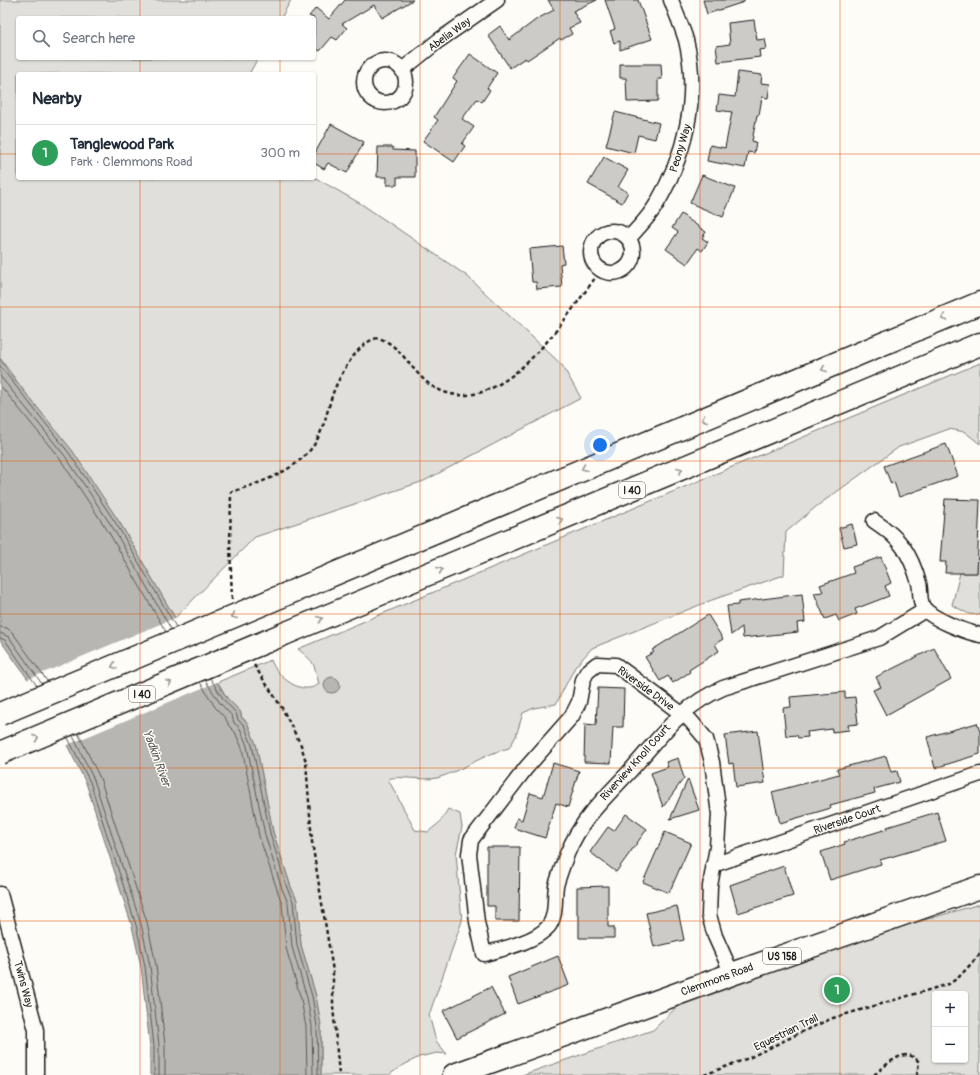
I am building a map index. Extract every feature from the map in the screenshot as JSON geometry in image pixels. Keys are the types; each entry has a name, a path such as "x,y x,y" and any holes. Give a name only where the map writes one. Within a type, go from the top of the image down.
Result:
{"main road":[{"path":"0,714 980,303"},
{"name":"I 40","path":"0,753 980,344"},
{"name":"Clemmons Road","path":"454,1075 732,974 980,887"}],"street":[{"name":"Abelia Way","path":"402,70 438,41 497,0"},
{"name":"Peony Way","path":"629,238 658,200 674,170 688,128 690,72 686,40 671,0"},
{"path":"616,230 623,233 629,238 633,245 634,253 632,261 621,272 613,273 601,270 593,262 591,254 595,239 608,231 616,230"},
{"path":"874,521 892,533 902,544 909,556 919,584 921,602 925,610 955,628 980,634"},
{"name":"Riverview Knoll Court","path":"484,954 530,939 547,928 553,914 559,874 572,842 585,820 600,801 629,772 681,713 709,694 723,688 879,638 925,610"},
{"name":"Riverside Drive","path":"484,954 477,922 469,854 471,840 526,768 572,716 579,702 583,680 587,672 597,664 616,665 681,713 698,728 706,739 712,762 719,814 717,847 708,898 709,915 715,936 732,974"},
{"name":"Riverside Court","path":"713,865 980,774"},
{"name":"Twins Way","path":"0,894 36,1030 36,1075"}],"path":[{"path":"232,605 230,545 231,492 273,477 300,461 312,448 319,435 336,386 349,363 365,343 378,338 392,344 418,376 438,389 451,393 480,393 492,389 505,381 533,357 601,270"},
{"path":"252,660 282,708 301,745 306,762 312,842 333,970 333,1006 339,1075"},
{"name":"Equestrian Trail","path":"704,1075 751,1057 833,1018 949,984 959,977 980,954"},
{"path":"874,1075 898,1056 907,1055 915,1057 919,1062 917,1075"}],"shaded area":[{"path":"0,0 291,0 282,16 16,16 16,60 257,60 250,72 16,72 16,180 316,180 316,178 363,205 467,276 562,365 581,398 424,481 255,537 175,618 120,523 0,358"},
{"path":"980,363 980,444 965,432 949,429 899,447 817,506 786,532 784,575 712,600 592,648 575,667 556,704 534,708 523,713 516,736 509,748 490,754 437,778 388,779 415,830 428,832 440,822 448,809 460,814 462,827 456,854 462,921 429,1015 436,1041 447,1054 437,1053 419,1057 400,1067 389,1075 321,1075 321,1026 316,996 301,945 297,900 291,887 273,832 256,744 247,722 242,718 240,711 227,698 218,682 271,660 279,673 291,683 298,687 312,687 319,684 313,663 298,649"},
{"path":"978,557 980,557 980,615 969,614 952,605 960,573 977,573"},
{"path":"980,904 980,1075 522,1075 653,1030 699,985"}],"water":[{"name":"Yadkin River","path":"0,358 7,370 72,450 120,523 182,630 227,698 240,711 242,718 247,722 256,744 273,832 291,887 297,900 301,945 316,996 321,1026 321,1075 150,1075 150,1046 141,967 132,926 86,783 49,709 0,640"},
{"path":"332,677 339,682 340,685 335,692 332,693 325,688 324,685 329,678"}],"pier":[{"path":"177,617 219,681 65,746 48,710 26,680"}],"building":[{"path":"345,0 413,0 382,18 374,5 342,24 347,28 337,40 332,37 320,51 316,48 316,16 309,16 316,8 329,19"},
{"path":"548,0 597,0 573,11 580,23 569,28 572,34 561,40 560,38 527,60 525,58 510,68 488,35 500,26 509,40 537,19 554,10"},
{"path":"605,0 638,0 652,39 620,50 620,41 614,43 610,31 615,29"},
{"path":"703,0 744,0 744,2 707,14"},
{"path":"754,20 757,40 765,39 767,49 759,50 760,57 718,62 716,46 730,44 728,23"},
{"path":"470,54 497,73 487,88 490,90 482,102 477,99 462,119 474,127 462,144 465,146 454,162 423,141 438,120 434,117 457,81 453,78"},
{"path":"620,64 661,64 662,79 658,79 658,101 627,102 626,78 620,78"},
{"path":"738,72 762,75 761,83 770,84 768,98 762,97 759,115 757,115 752,141 756,142 754,153 748,152 745,168 707,161 710,145 725,148 732,112 717,110 719,95 735,97"},
{"path":"615,112 659,123 655,139 638,135 634,153 606,146"},
{"path":"331,124 364,142 347,173 328,163 324,169 316,164 316,151"},
{"path":"378,147 393,147 393,150 415,151 415,177 397,177 397,185 387,185 387,177 377,177"},
{"path":"604,157 628,170 618,187 628,192 622,203 588,184"},
{"path":"702,175 735,188 723,217 690,203"},
{"path":"681,214 706,232 702,238 708,242 702,251 698,248 687,264 666,249 678,232 672,228"},
{"path":"562,246 564,263 560,264 562,287 537,289 536,282 532,282 529,249"},
{"path":"946,444 958,476 899,497 894,482 891,484 884,466"},
{"path":"945,499 980,500 977,573 945,573 946,562 940,562"},
{"path":"852,524 857,544 844,547 839,528"},
{"path":"881,557 891,583 885,586 889,596 855,609 857,614 839,621 836,615 825,619 814,593 823,592 820,585 854,573 852,567"},
{"path":"802,594 805,622 797,623 798,632 743,638 742,627 731,635 727,606 738,605 738,602"},
{"path":"708,615 723,639 715,644 719,651 689,670 690,672 673,683 668,676 660,681 645,657 654,652 652,650"},
{"path":"934,648 951,679 886,715 873,690 881,687 876,677"},
{"path":"598,688 624,689 623,727 613,727 611,763 584,762 585,724 596,725"},
{"path":"845,692 845,698 855,697 858,724 848,725 849,730 832,732 832,729 807,732 808,737 798,738 797,735 786,736 783,708 791,707 790,697"},
{"path":"977,723 980,732 980,754 935,768 927,737"},
{"path":"758,731 765,783 736,787 733,763 729,764 725,735"},
{"path":"886,756 891,772 897,771 900,782 874,789 875,793 830,805 831,808 780,823 772,792 839,774 837,769"},
{"path":"678,758 684,778 663,807 651,773 668,767 666,762"},
{"path":"553,763 579,771 568,807 556,803 545,838 514,828 517,818 522,820 530,793 543,797"},
{"path":"688,779 699,810 670,819"},
{"path":"937,812 946,841 880,860 881,864 830,880 821,852 845,844 844,842 887,829 887,827"},
{"path":"626,814 647,829 616,872 590,852 608,827 614,831"},
{"path":"665,832 691,843 669,893 643,882"},
{"path":"487,847 520,847 519,921 495,921 495,906 487,906"},
{"path":"784,866 793,896 738,913 730,885"},
{"path":"608,886 608,927 614,927 614,938 579,938 577,887"},
{"path":"677,906 684,940 654,947 646,913"},
{"path":"558,956 569,985 518,1004 508,977"},
{"path":"491,987 505,1014 457,1038 443,1011"}],"place":[{"name":"Tanglewood Park","path":"837,990"}]}
